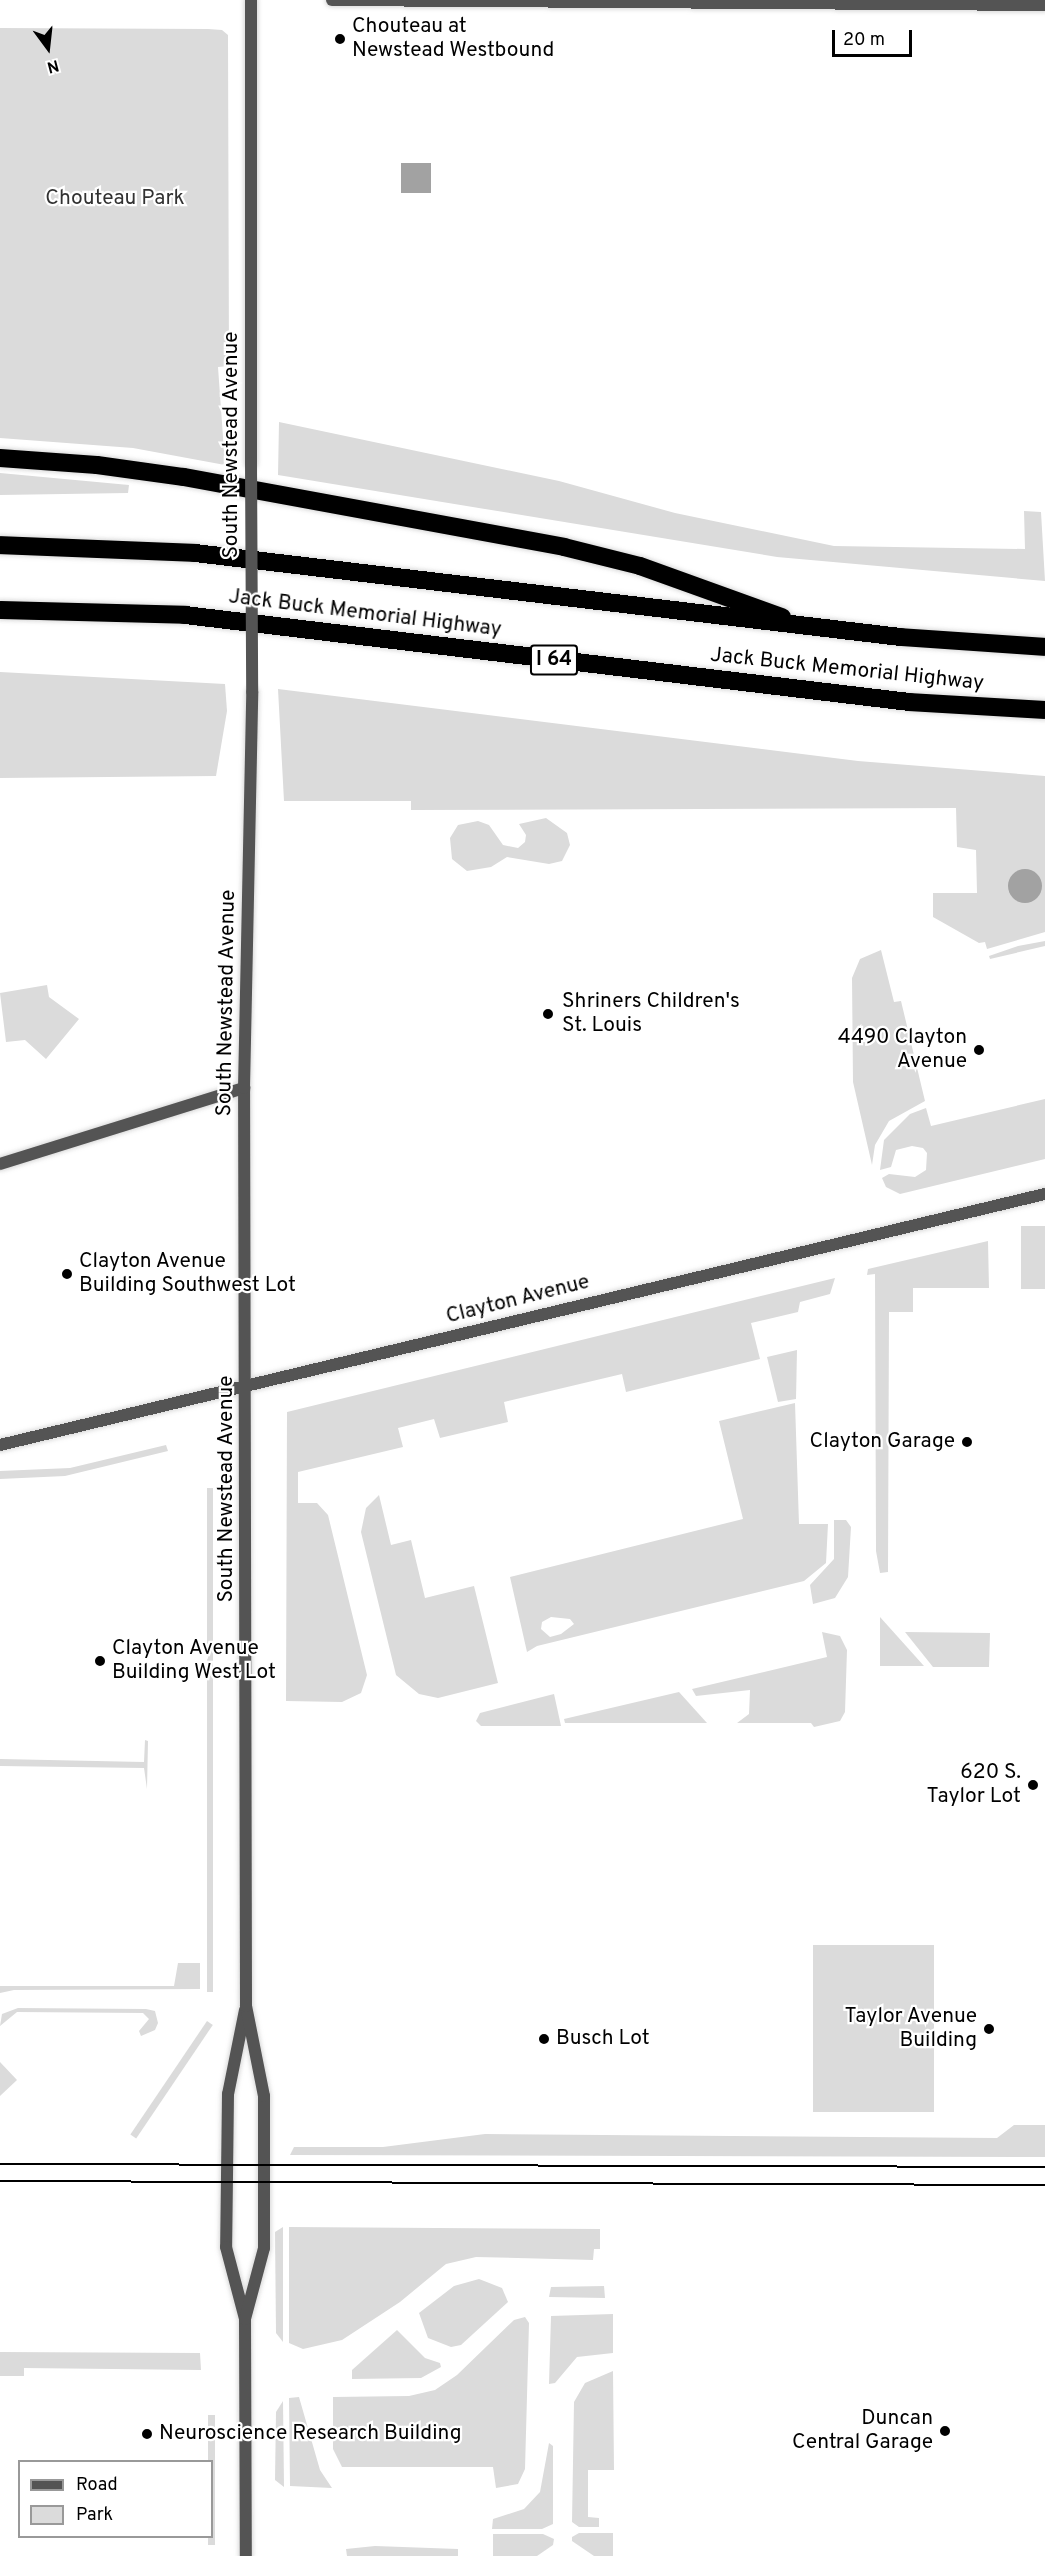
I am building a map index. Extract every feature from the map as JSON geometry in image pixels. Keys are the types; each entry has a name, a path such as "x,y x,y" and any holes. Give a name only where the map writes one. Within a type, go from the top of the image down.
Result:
{"highway":[{"path":"0,458 97,465 184,477 564,547 640,566 806,626"},
{"name":"Jack Buck Memorial Highway","path":"0,545 195,552 806,626 1045,646"},
{"name":"Jack Buck Memorial Highway","path":"0,610 207,618 909,702 1045,710"}],"street":[{"name":"South Newstead Avenue","path":"246,2556 245,2319 264,2247 264,2096 246,2006 247,1386 244,1088 252,692 251,0"},
{"path":"332,0 1045,5"},
{"path":"0,1164 244,1088"},
{"name":"Clayton Avenue","path":"0,1445 1045,1194"},
{"name":"South Newstead Avenue","path":"245,2319 230,2274 226,2247 228,2094 246,2006"}],"green space":[{"name":"Chouteau Park","path":"0,28 208,29 222,30 228,35 229,366 218,367 225,465 133,448 0,438"},
{"path":"279,422 559,481 675,513 834,546 1025,549 1024,511 1041,512 1045,581 777,557 278,475"},
{"path":"0,473 129,485 128,493 0,495"},
{"path":"0,672 225,684 227,711 216,776 0,778"},
{"path":"278,689 858,761 1045,776 1045,932 987,949 985,942 979,943 933,917 933,893 977,893 976,850 957,847 956,808 411,810 411,801 284,801"},
{"path":"546,818 567,833 570,845 562,861 549,864 507,857 491,867 467,871 452,859 450,838 458,825 478,821 489,825 503,845 518,848 525,842 526,835 519,824"},
{"path":"1045,941 1045,946 990,959 989,956 1018,946"},
{"path":"881,950 894,1002 901,1001 925,1101 889,1121 875,1145 872,1165 853,1082 852,978 860,959"},
{"path":"47,985 49,997 79,1019 46,1059 25,1040 6,1042 0,993"},
{"path":"1045,1099 1045,1159 900,1194 886,1187 882,1178 889,1174 915,1177 926,1170 927,1153 923,1148 912,1146 896,1150 891,1167 880,1170 884,1140 910,1114 926,1108 931,1126"},
{"path":"1021,1226 1045,1226 1045,1289 1021,1289"},
{"path":"988,1241 989,1288 913,1288 913,1312 889,1312 888,1572 880,1573 876,1551 875,1274 867,1275 868,1269"},
{"path":"835,1278 830,1294 800,1302 798,1312 751,1323 760,1359 626,1392 622,1374 504,1402 508,1422 440,1438 434,1419 398,1428 403,1447 298,1472 298,1503 317,1503 328,1515 367,1675 361,1693 342,1702 286,1701 287,1412"},
{"path":"797,1350 796,1399 778,1402 767,1357"},
{"path":"795,1403 799,1524 828,1524 826,1563 804,1581 537,1646 527,1652 510,1577 743,1519 719,1421","holes":["551,1617 570,1619 574,1624 561,1634 550,1637 541,1629 542,1622"]},
{"path":"166,1445 168,1451 65,1476 0,1479 0,1471 70,1468"},
{"path":"207,1488 213,1488 213,1992 207,1992"},
{"path":"379,1495 391,1545 411,1540 425,1598 474,1586 498,1683 438,1698 419,1694 396,1675 361,1532 366,1508"},
{"path":"834,1520 846,1520 851,1527 848,1577 835,1598 813,1604 810,1585 834,1559"},
{"path":"880,1617 924,1666 880,1666"},
{"path":"822,1632 840,1636 847,1650 845,1712 840,1721 814,1727 811,1723 737,1723 749,1714 750,1690 696,1696 692,1689 827,1657"},
{"path":"905,1632 990,1633 989,1667 933,1667"},
{"path":"679,1692 707,1723 565,1723 564,1719"},
{"path":"554,1694 561,1726 481,1726 476,1721 480,1713"},
{"path":"145,1740 148,1741 147,1789 144,1768 0,1766 0,1759 144,1762"},
{"path":"813,1945 934,1945 934,2112 813,2112"},
{"path":"178,1963 200,1963 200,1989 14,1990 0,1993 0,1986 174,1986"},
{"path":"18,2008 146,2009 155,2011 158,2023 155,2030 141,2036 139,2031 149,2019 143,2013 17,2012 0,2026 2,2014"},
{"path":"207,2021 213,2025 136,2138 130,2135"},
{"path":"0,2062 17,2080 0,2096"},
{"path":"1014,2125 1045,2125 1045,2157 290,2155 294,2147 383,2147 485,2134 997,2138"},
{"path":"283,2227 283,2342 276,2333 275,2232"},
{"path":"289,2227 600,2229 600,2249 594,2249 593,2260 476,2257 446,2264 400,2302 342,2340 303,2349 289,2343"},
{"path":"479,2279 502,2288 508,2302 461,2345 451,2347 428,2338 419,2313 454,2286"},
{"path":"604,2286 605,2298 549,2297 551,2287"},
{"path":"613,2314 613,2353 577,2357 555,2383 549,2384 551,2316"},
{"path":"525,2317 529,2323 525,2469 518,2484 496,2488 493,2467 342,2467 333,2449 333,2397 409,2396 435,2390 457,2375 514,2320"},
{"path":"397,2330 425,2358 440,2363 441,2367 421,2378 352,2379 352,2370"},
{"path":"0,2352 200,2353 201,2370 24,2368 24,2376 0,2376"},
{"path":"613,2371 614,2470 588,2470 588,2517 599,2518 599,2527 579,2527 572,2522 574,2402 585,2383"},
{"path":"299,2397 320,2470 332,2488 290,2486 289,2398"},
{"path":"283,2401 284,2487 275,2480 276,2412"},
{"path":"208,2415 215,2415 215,2545 208,2545 208,2538 213,2538 213,2460 208,2460"},
{"path":"549,2443 553,2446 553,2524 542,2529 492,2529 493,2519 524,2509 540,2492"},
{"path":"579,2533 613,2533 613,2556 594,2556 572,2541 572,2537"},
{"path":"493,2534 543,2534 554,2539 553,2545 537,2556 493,2556"},
{"path":"375,2546 458,2549 458,2556 347,2556 346,2549"}],"shaded area":[{"path":"401,163 431,163 431,193 401,193"},
{"path":"1025,869 1037,874 1042,886 1037,898 1025,903 1013,898 1008,886 1013,874"}],"tram line":[{"path":"0,2164 1045,2167"},
{"path":"0,2181 1045,2185"}],"place":[{"name":"Chouteau at Newstead Westbound","path":"340,39"},
{"name":"Shriners Children's St. Louis","path":"548,1014"},
{"name":"4490 Clayton Avenue","path":"979,1050"},
{"name":"Clayton Avenue Building Southwest Lot","path":"67,1274"},
{"name":"Clayton Garage","path":"967,1442"},
{"name":"Clayton Avenue Building West Lot","path":"100,1661"},
{"name":"620 S. Taylor Lot","path":"1033,1785"},
{"name":"Taylor Avenue Building","path":"989,2029"},
{"name":"Busch Lot","path":"544,2039"},
{"name":"Duncan Central Garage","path":"945,2431"},
{"name":"Neuroscience Research Building","path":"147,2434"}]}
